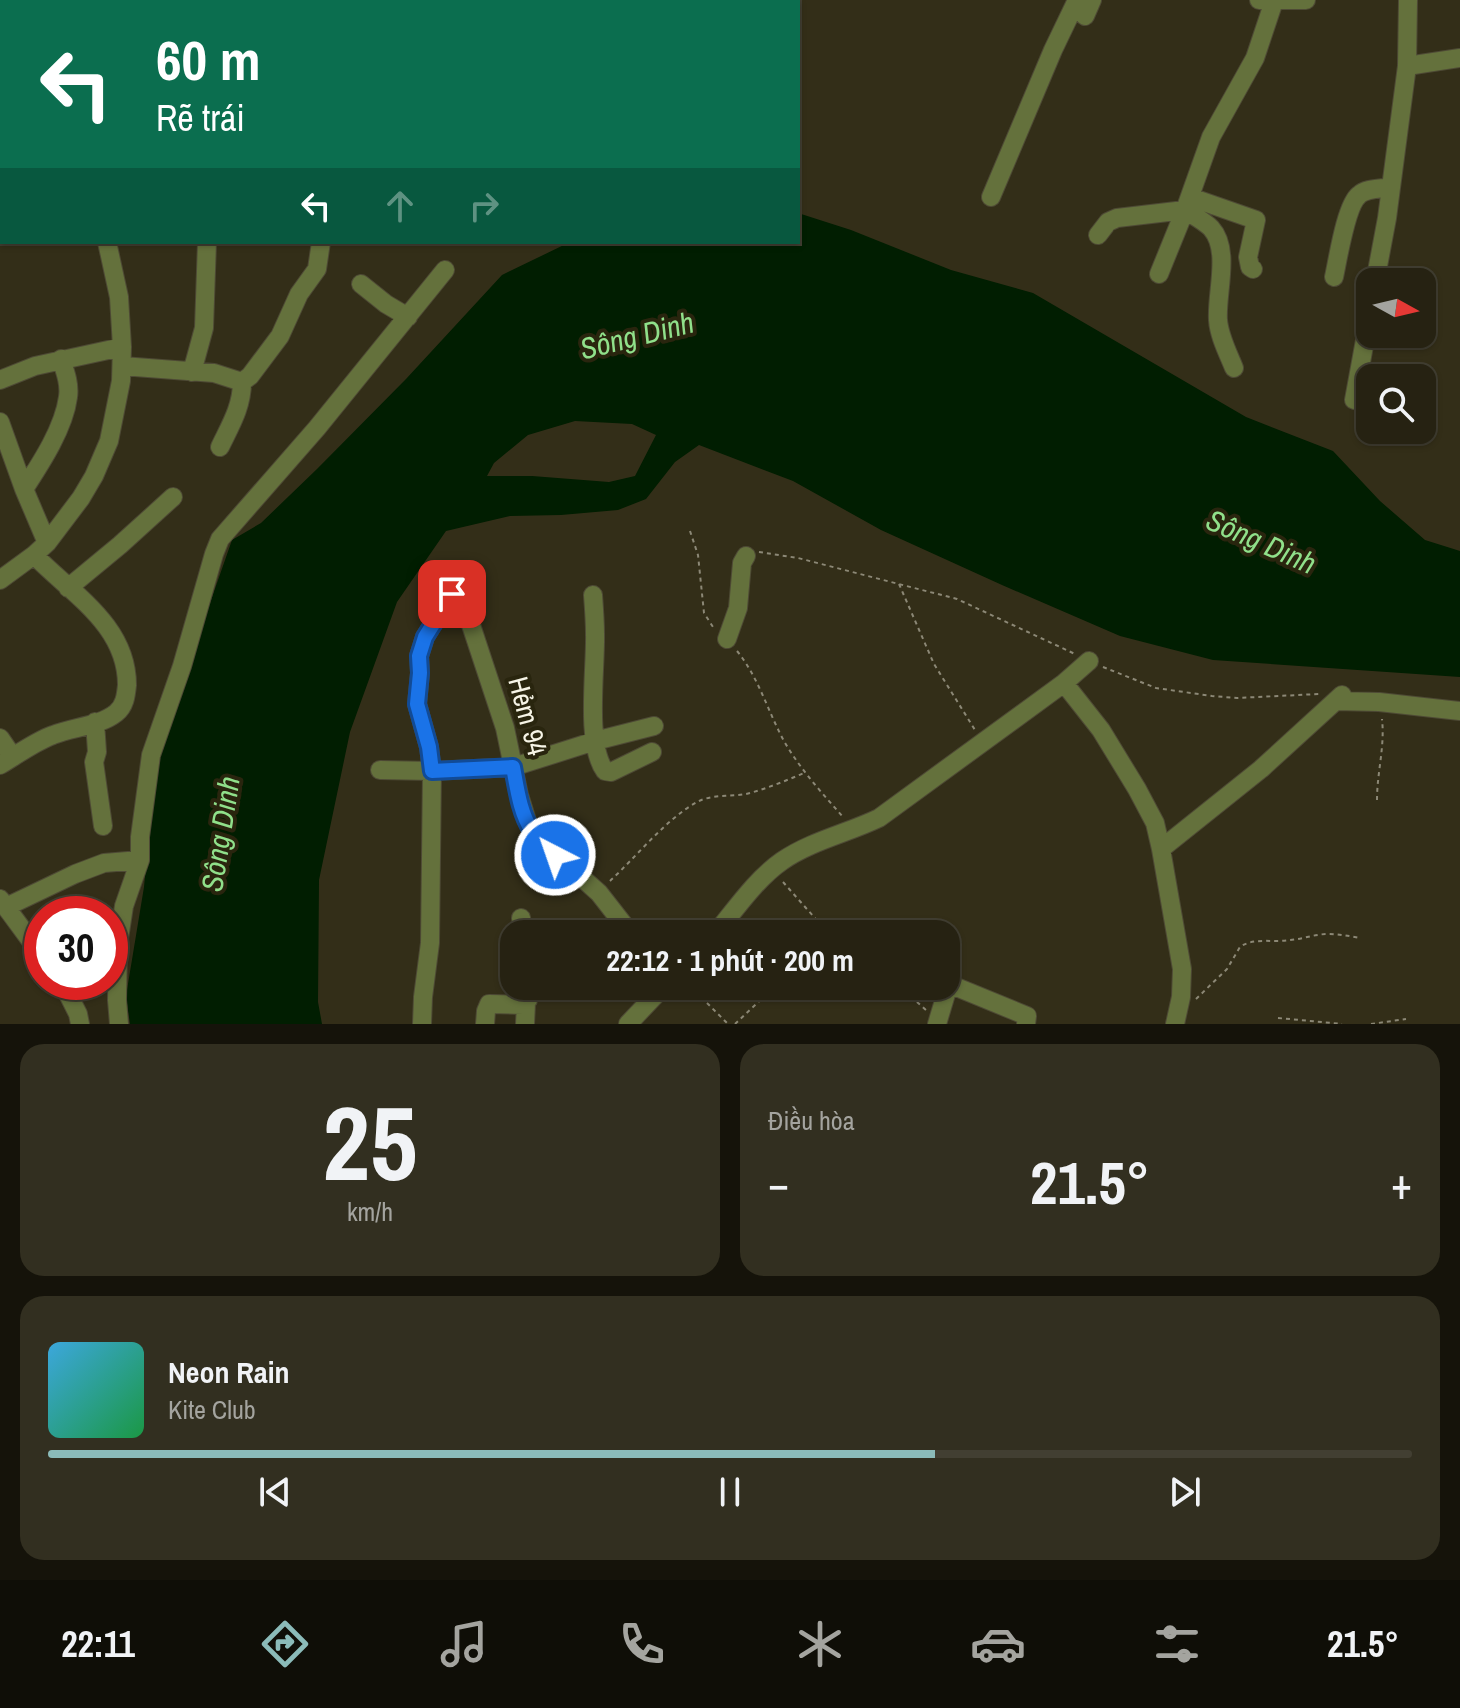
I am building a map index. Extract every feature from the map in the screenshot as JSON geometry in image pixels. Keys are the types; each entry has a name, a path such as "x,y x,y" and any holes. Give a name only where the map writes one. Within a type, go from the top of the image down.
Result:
{"street":[{"path":"1259,0 1306,0"},
{"path":"1377,268 1407,66 1408,0"},
{"path":"1159,274 1211,137 1255,58 1274,1"},
{"path":"991,197 1053,50 1085,5"},
{"path":"1407,66 1460,58"},
{"path":"1334,277 1347,218 1355,198 1360,193 1391,187"},
{"path":"1188,204 1217,236 1221,267 1218,322 1234,368"},
{"path":"1098,235 1108,222 1117,218 1188,204 1256,220 1248,257 1253,269"},
{"path":"0,580 40,549 81,498 103,458 114,422 122,356 119,297 107,244"},
{"path":"192,372 204,328 207,244"},
{"path":"242,382 280,336 299,294 317,269 321,244"},
{"path":"119,1024 119,936 124,906 140,860 151,755 182,666 220,539 291,459 445,270"},
{"path":"361,284 408,317"},
{"path":"1354,400 1364,348"},
{"path":"0,380 23,369 61,359 122,356 192,372 222,374 242,382"},
{"path":"24,489 57,432 66,406 68,385 61,359"},
{"path":"220,447 239,408 242,382"},
{"path":"0,422 24,489 40,549 68,588 101,617 124,658 127,682 122,706 113,715 52,735 6,761 0,738"},
{"path":"68,588 173,497"},
{"path":"727,639 738,608 742,563 746,556"},
{"path":"422,1024 430,943 432,771 417,704 419,656 425,637 452,594"},
{"path":"593,595 595,741 600,763 607,772 652,752"},
{"name":"Hẻm 94","path":"468,616 505,728 524,813 532,831 599,893 620,920"},
{"path":"727,920 771,870 803,849 879,818 1064,683 1089,661"},
{"path":"1064,683 1101,730 1152,816 1161,849 1182,969 1176,1020"},
{"path":"1161,849 1261,769 1339,698 1460,711"},
{"path":"95,722 97,752 94,762 103,826"},
{"path":"380,770 513,767 654,726"},
{"path":"24,932 3,903 104,863 140,860"},
{"path":"938,1023 949,984 1027,1016 1026,1024"},
{"path":"71,1000 80,1024"},
{"path":"485,1024 489,1004 523,1005 525,1000"},
{"path":"525,1024 527,1000"},
{"path":"628,1024 651,1000"}],"path":[{"path":"690,531 696,546 704,613 749,668 785,741 805,772 855,829"},
{"path":"746,556 759,552 774,553 957,599 1089,661 1156,688 1237,698 1298,694 1339,698"},
{"path":"899,583 934,664 983,741"},
{"path":"1377,800 1377,777 1384,739 1379,702"},
{"path":"599,893 653,838 697,802 745,794 783,783 805,772"},
{"path":"771,870 816,920"},
{"path":"1176,1020 1220,977 1244,944 1319,934 1360,938"},
{"path":"704,1000 728,1024"},
{"path":"735,1024 760,1000"},
{"path":"914,1000 938,1023"},
{"path":"1278,1018 1342,1024"},
{"path":"1371,1024 1406,1019"}],"water":[{"name":"Sông Dinh","path":"800,214 851,230 951,270 1033,293 1246,417 1333,451 1380,501 1425,540 1460,551 1460,677 1213,660 1120,636 881,530 793,481 699,445 675,462 646,499 618,510 510,516 446,531 397,602 350,732 319,880 318,1002 322,1024 130,1024 128,984 144,887 157,755 232,540 261,523 406,379 502,275 566,244 800,244","holes":["575,421 632,424 656,435 635,476 609,482 487,476 494,463 528,435"]}],"route":[{"path":"452,594 425,637 419,656 418,714 429,747 432,771 513,767 527,821 532,831 555,855"}]}
